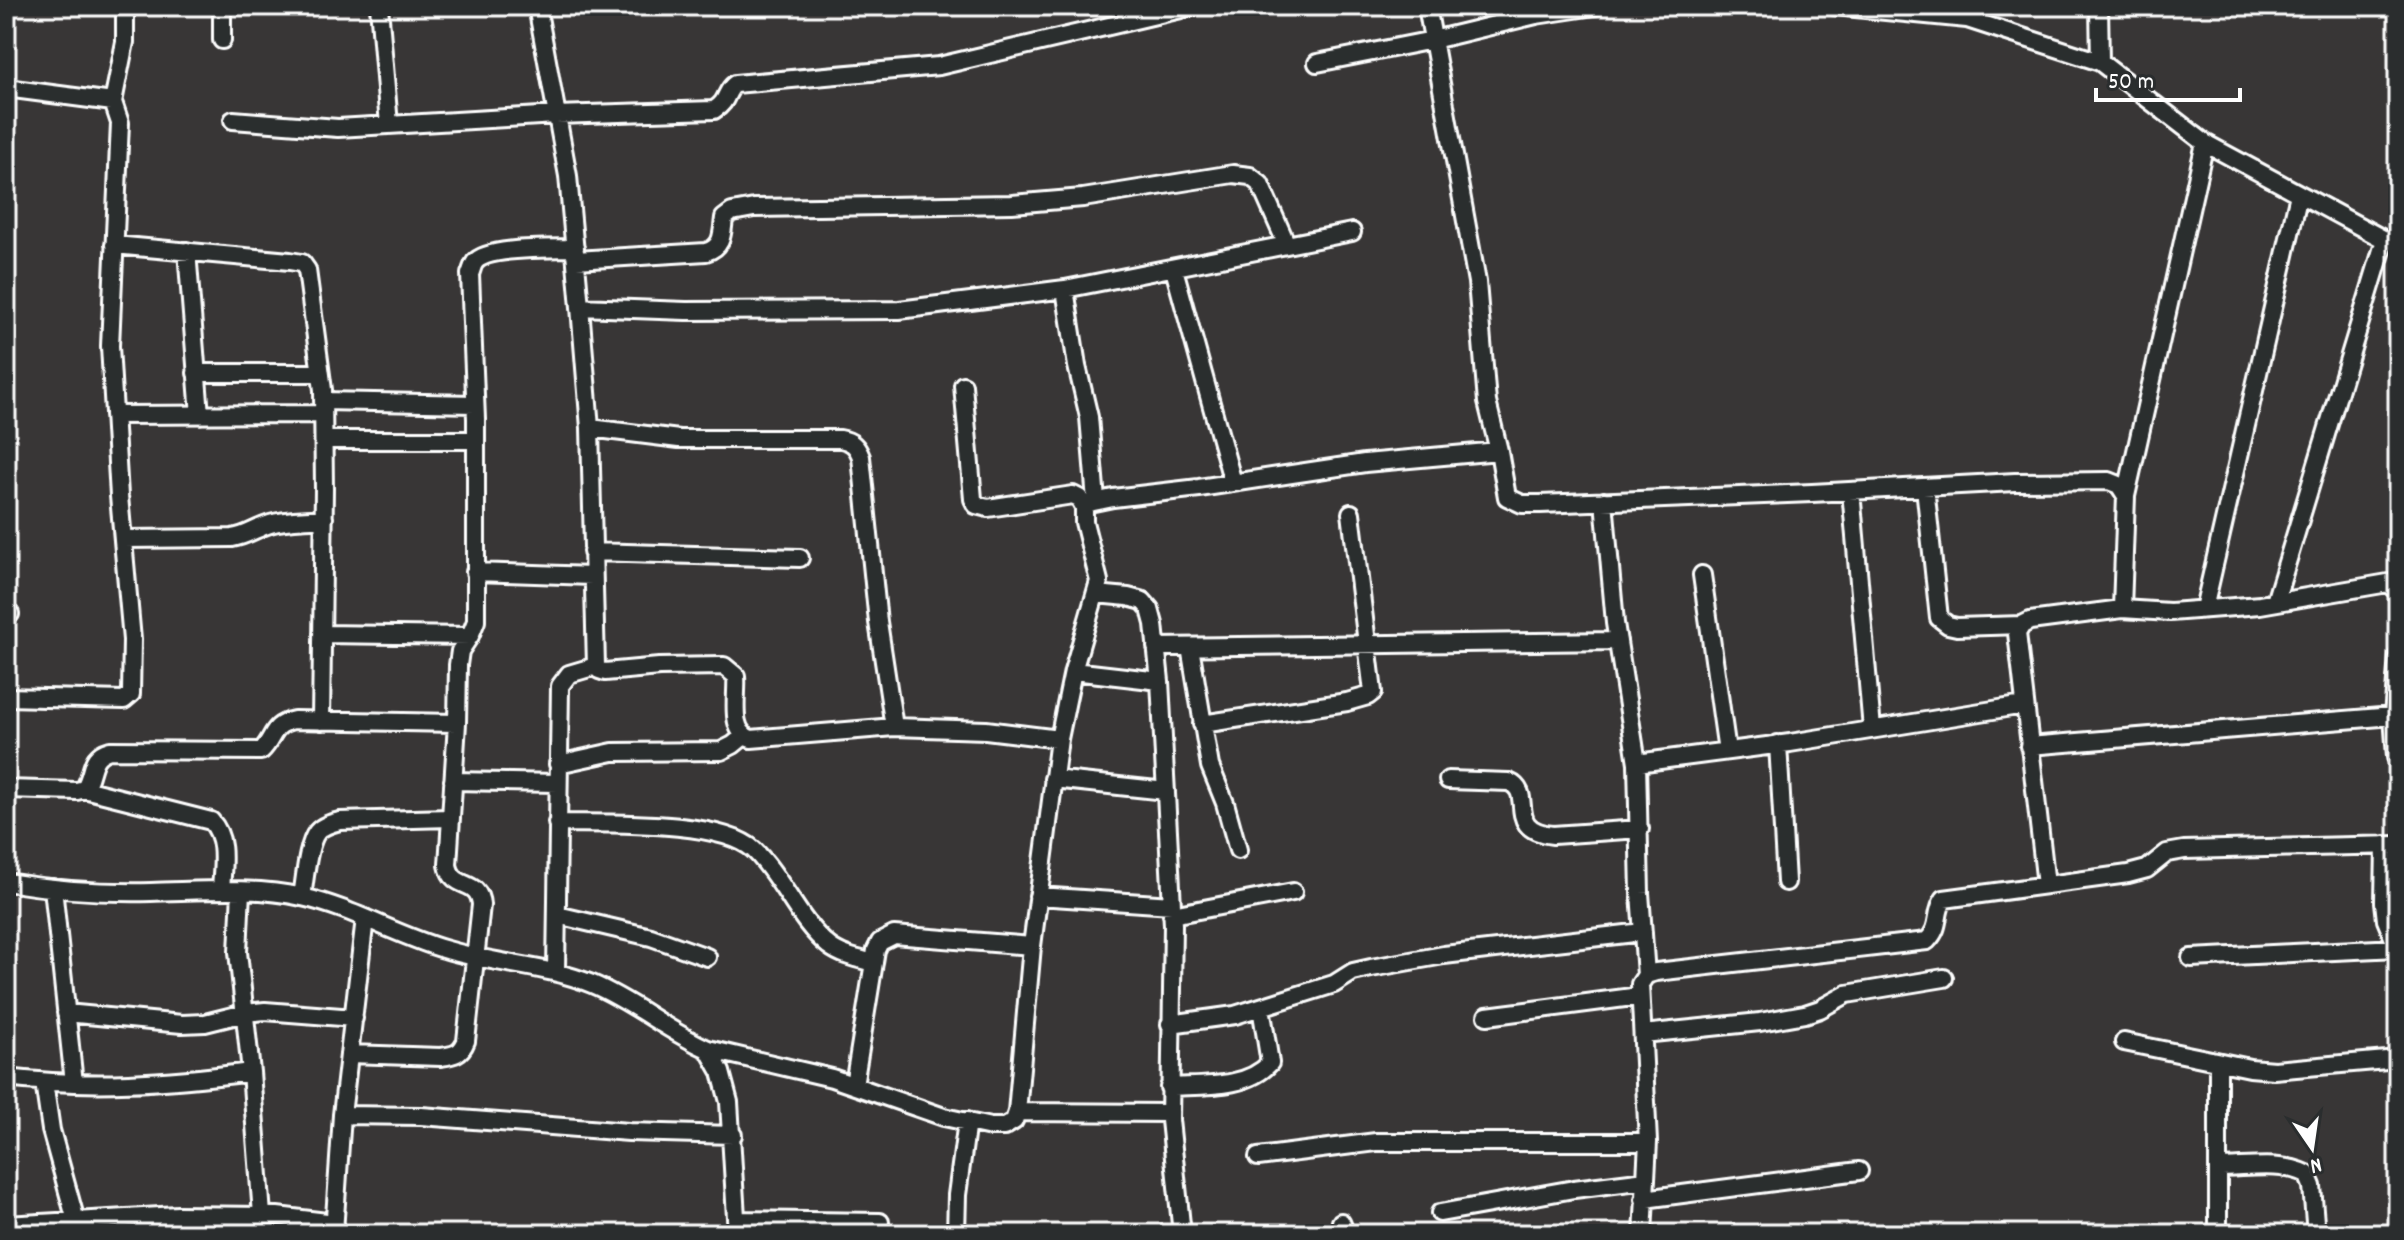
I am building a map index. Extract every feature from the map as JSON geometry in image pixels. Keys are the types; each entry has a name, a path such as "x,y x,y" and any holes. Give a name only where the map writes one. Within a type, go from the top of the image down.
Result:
{"street":[{"path":"6,697 124,700 131,694 132,640 110,346 120,123 113,102 125,42 125,6"},
{"path":"222,6 222,40"},
{"path":"379,6 389,125"},
{"path":"537,6 568,176 580,307 590,428 596,666 605,672 724,666 736,676 737,722 744,736"},
{"path":"233,120 326,128 714,110 725,101 730,87 735,84 939,66 1194,6"},
{"path":"1427,6 1477,282 1487,402 1507,497 1522,504 2098,481 2119,485 2126,496"},
{"path":"1317,63 1536,15 1595,6"},
{"path":"1835,6 1967,19 2100,62 2205,143 2385,240 2275,602"},
{"path":"2099,6 2100,62"},
{"path":"6,88 113,102"},
{"path":"2122,609 2126,496 2205,143"},
{"path":"349,1054 441,1057 456,1055 466,1041 480,895 476,889 450,876 448,865 458,665 460,651 476,621 476,440 470,293 470,274 475,262 483,256 502,251 575,254 706,252 715,249 722,240 724,218 732,212 754,208 1012,204 1083,198 1233,174 1250,176 1260,184 1287,245"},
{"path":"2204,609 2299,194"},
{"path":"580,307 686,311 899,310 1065,289 1352,232"},
{"path":"114,245 302,263 307,270 320,373 324,440 321,721"},
{"path":"187,251 200,415"},
{"path":"1174,269 1233,483"},
{"path":"6,882 95,892 221,890 302,897 446,950 556,972 591,984 620,997 671,1030 708,1049 832,1078 944,1117 1004,1127 1014,1121 1017,1112 1032,946 1059,739 1073,671 1099,581 1084,522 1090,504 1089,417 1065,289"},
{"path":"196,373 320,373"},
{"path":"963,385 973,499 976,505 988,508 1073,495 1090,504 1365,463 1499,451"},
{"path":"114,415 200,415 475,404"},
{"path":"590,428 679,439 840,439 849,441 857,448 861,457 878,622 894,727"},
{"path":"324,440 476,440"},
{"path":"1925,487 1939,618 1957,627 2022,625 2053,616 2122,609 2170,612 2275,602 2388,583 2398,592"},
{"path":"1851,491 1872,729"},
{"path":"1604,501 1618,641 1637,763 1646,975 1640,984 1648,1142 1643,1234"},
{"path":"1202,724 1347,702 1373,692 1351,513"},
{"path":"123,539 243,537 267,525 324,518"},
{"path":"592,552 800,558"},
{"path":"475,572 592,576"},
{"path":"1702,575 1727,751"},
{"path":"1096,594 1143,601 1150,609 1154,624 1160,681 1172,910 1170,1113 1182,1234"},
{"path":"2022,625 2017,633 2017,647 2046,885"},
{"path":"322,634 470,636"},
{"path":"1156,647 1618,641"},
{"path":"1190,647 1210,766 1225,803 1238,850"},
{"path":"2398,656 2393,716 2398,760"},
{"path":"556,972 560,686 569,674 596,666"},
{"path":"1073,671 1160,681"},
{"path":"1637,763 2024,705"},
{"path":"2029,746 2393,716"},
{"path":"84,789 91,776 94,759 104,751 261,751 276,727 284,722 457,723"},
{"path":"558,764 613,752 721,751 744,736 761,739 894,727 986,730 1059,739"},
{"path":"1778,744 1786,882"},
{"path":"1053,779 1166,791"},
{"path":"1448,780 1509,782 1516,785 1520,791 1524,818 1528,826 1540,834 1640,829"},
{"path":"453,781 558,783"},
{"path":"6,789 84,789 211,821 219,830 222,840 221,890"},
{"path":"302,897 312,840 318,830 329,824 340,821 450,818"},
{"path":"557,823 694,828 726,835 753,849 814,931 830,947 851,958 874,963"},
{"path":"1646,975 1927,941 1935,933 1938,908 1944,899 2147,869 2167,853 2184,850 2391,845 2391,902 2386,920 2398,948 2191,958"},
{"path":"53,888 74,1083"},
{"path":"241,891 238,952 262,1215"},
{"path":"1038,896 1172,910 1293,892"},
{"path":"557,915 651,937 707,957"},
{"path":"6,1225 46,1229 76,1221 178,1215 262,1215 334,1229 342,1115 365,918"},
{"path":"1170,1024 1222,1018 1334,984 1353,972 1371,968 1444,955 1643,932"},
{"path":"854,1085 876,950 880,942 894,935 1032,946"},
{"path":"1643,1034 1760,1022 1805,1014 1847,994 1944,978"},
{"path":"1487,1016 1640,996"},
{"path":"1169,1087 1235,1082 1265,1069 1270,1063 1270,1052 1261,1007"},
{"path":"66,1013 182,1024 205,1023 265,1011 354,1018"},
{"path":"2124,1042 2250,1068 2274,1070 2398,1059"},
{"path":"708,1049 721,1072 729,1102 737,1227 880,1222"},
{"path":"2218,1062 2218,1234"},
{"path":"6,1078 111,1085 181,1081 251,1072"},
{"path":"44,1082 51,1130 76,1221"},
{"path":"1017,1112 1170,1113"},
{"path":"342,1115 421,1116 629,1132 733,1135"},
{"path":"956,1234 957,1195 967,1121"},
{"path":"1258,1157 1376,1142 1648,1142"},
{"path":"2218,1168 2295,1168 2307,1174 2312,1186 2316,1234"},
{"path":"1644,1199 1859,1171"},
{"path":"1440,1213 1574,1189 1646,1180"}]}
